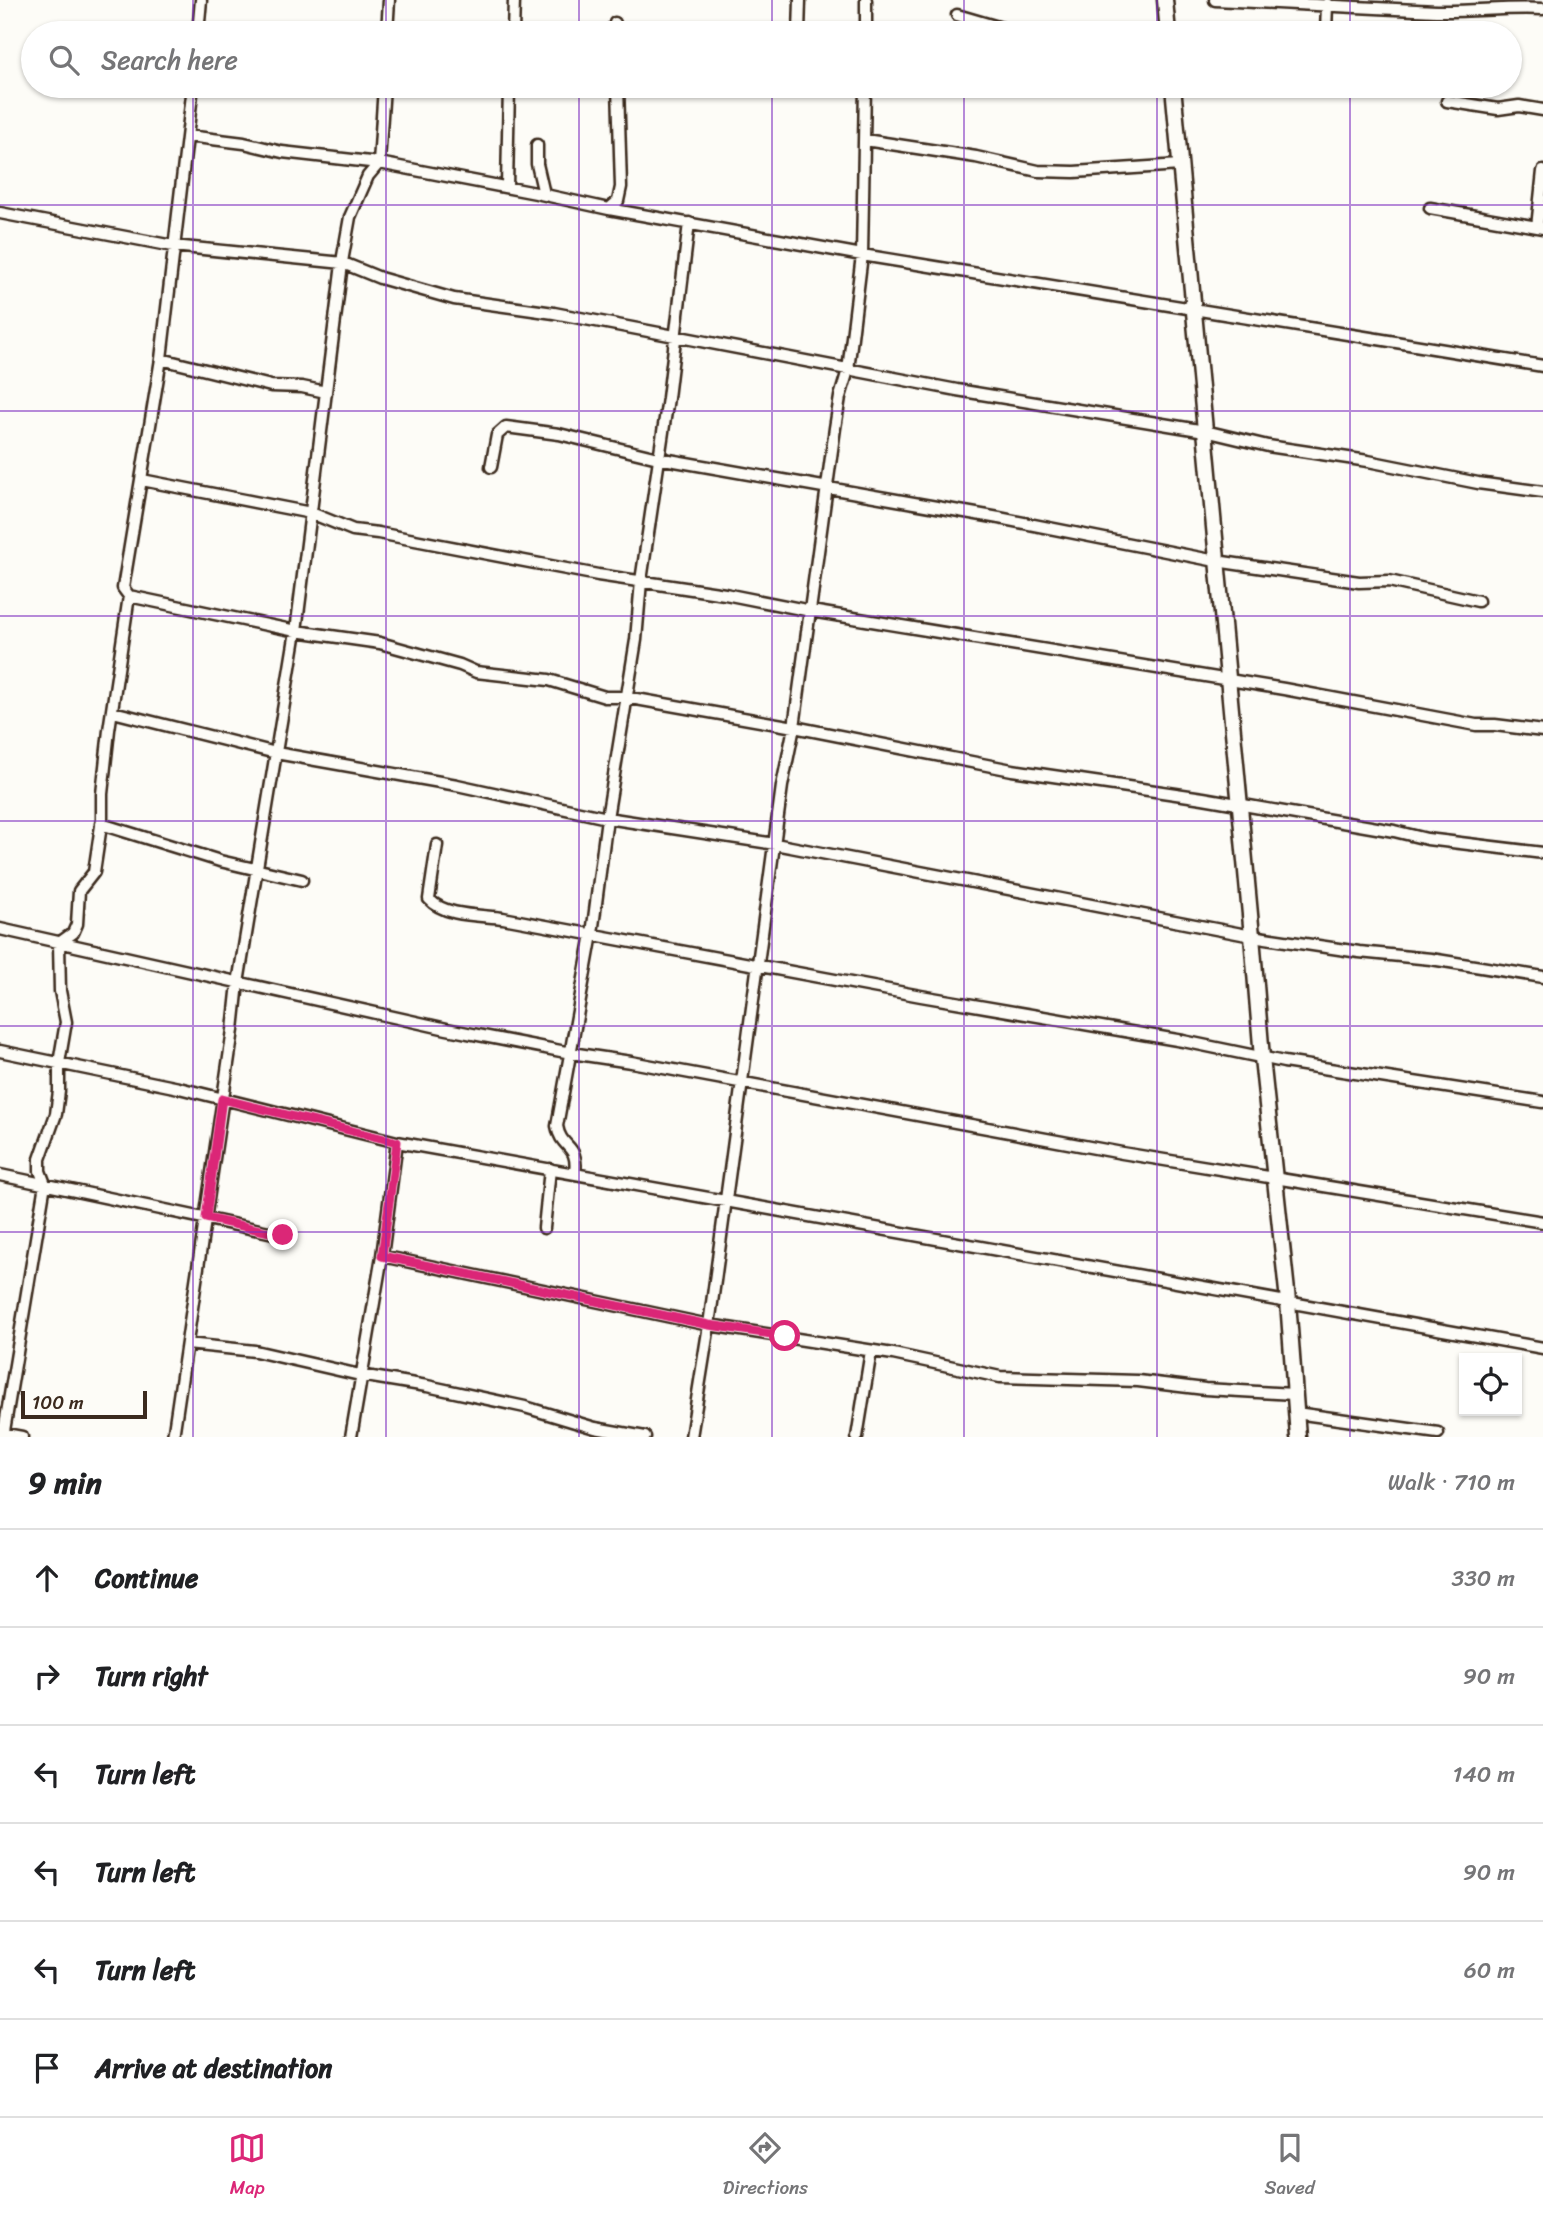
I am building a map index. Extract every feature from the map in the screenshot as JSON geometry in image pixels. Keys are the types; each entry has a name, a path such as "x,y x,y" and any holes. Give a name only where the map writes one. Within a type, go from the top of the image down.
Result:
{"street":[{"path":"199,21 201,0"},
{"path":"388,21 389,0"},
{"path":"513,21 514,0"},
{"path":"799,21 800,0"},
{"path":"866,0 866,21"},
{"path":"1165,0 1167,21"},
{"path":"1215,0 1436,11 1474,11 1507,7 1543,9"},
{"path":"1326,21 1327,4"},
{"path":"957,15 978,21"},
{"path":"192,98 161,359 122,588 129,596 296,631 380,643 476,672 549,680 605,697 625,697 794,727 1012,770 1240,805 1427,838 1543,853"},
{"path":"173,1437 238,984 296,631 350,216 368,176 379,163 383,98"},
{"path":"507,187 509,98"},
{"path":"609,209 618,201 621,187 618,98"},
{"path":"691,1437 709,1325 782,786 794,727 838,407 848,370 862,255 865,98"},
{"path":"1173,98 1262,1058 1288,1301 1298,1437"},
{"path":"1447,101 1498,109 1520,106 1543,110"},
{"path":"188,136 244,143 282,152 295,151 379,163 609,209 862,255 1543,366"},
{"path":"865,140 976,157 1038,172 1180,165"},
{"path":"537,145 537,164 544,194"},
{"path":"1430,208 1540,227 1543,171"},
{"path":"0,213 173,246 343,263 405,286 454,299 554,313 848,370 1205,431 1268,446 1368,461 1478,483 1543,492"},
{"path":"575,1173 577,1161 574,1151 559,1137 557,1126 592,934 625,697 636,640 641,581 668,398 689,223"},
{"path":"161,359 271,386 302,387 326,392"},
{"path":"491,467 497,435 506,427 559,434 658,458 999,518 1216,561 1359,583 1389,581 1478,601"},
{"path":"142,480 311,513 353,530 598,575 1347,699 1476,725 1543,731"},
{"path":"59,943 70,937 75,929 79,891 94,872 110,720 129,596"},
{"path":"113,712 276,752 607,818 775,844 1252,936 1359,952 1431,959 1543,977"},
{"path":"101,824 257,870 302,880"},
{"path":"437,845 429,899 438,908 1183,1041 1262,1058 1543,1102"},
{"path":"0,929 238,984 571,1053 1276,1179 1543,1222"},
{"path":"22,1437 2,1435 45,1184 40,1171 40,1159 56,1114 59,1091 59,1063 66,1022 60,990 59,943"},
{"path":"0,1051 222,1099 397,1142 1543,1348"},
{"path":"351,1437 382,1256 397,1142"},
{"path":"544,1228 550,1169"},
{"path":"0,1175 283,1235"},
{"path":"382,1256 709,1325 871,1351 1000,1377 1126,1380 1205,1389 1294,1394"},
{"path":"187,1344 238,1348 360,1375 427,1386 525,1407 595,1428 645,1437"},
{"path":"857,1437 871,1351"},
{"path":"1296,1413 1438,1433"}],"route":[{"path":"283,1235 206,1218 222,1099 397,1142 382,1256 709,1325 785,1336"}]}
